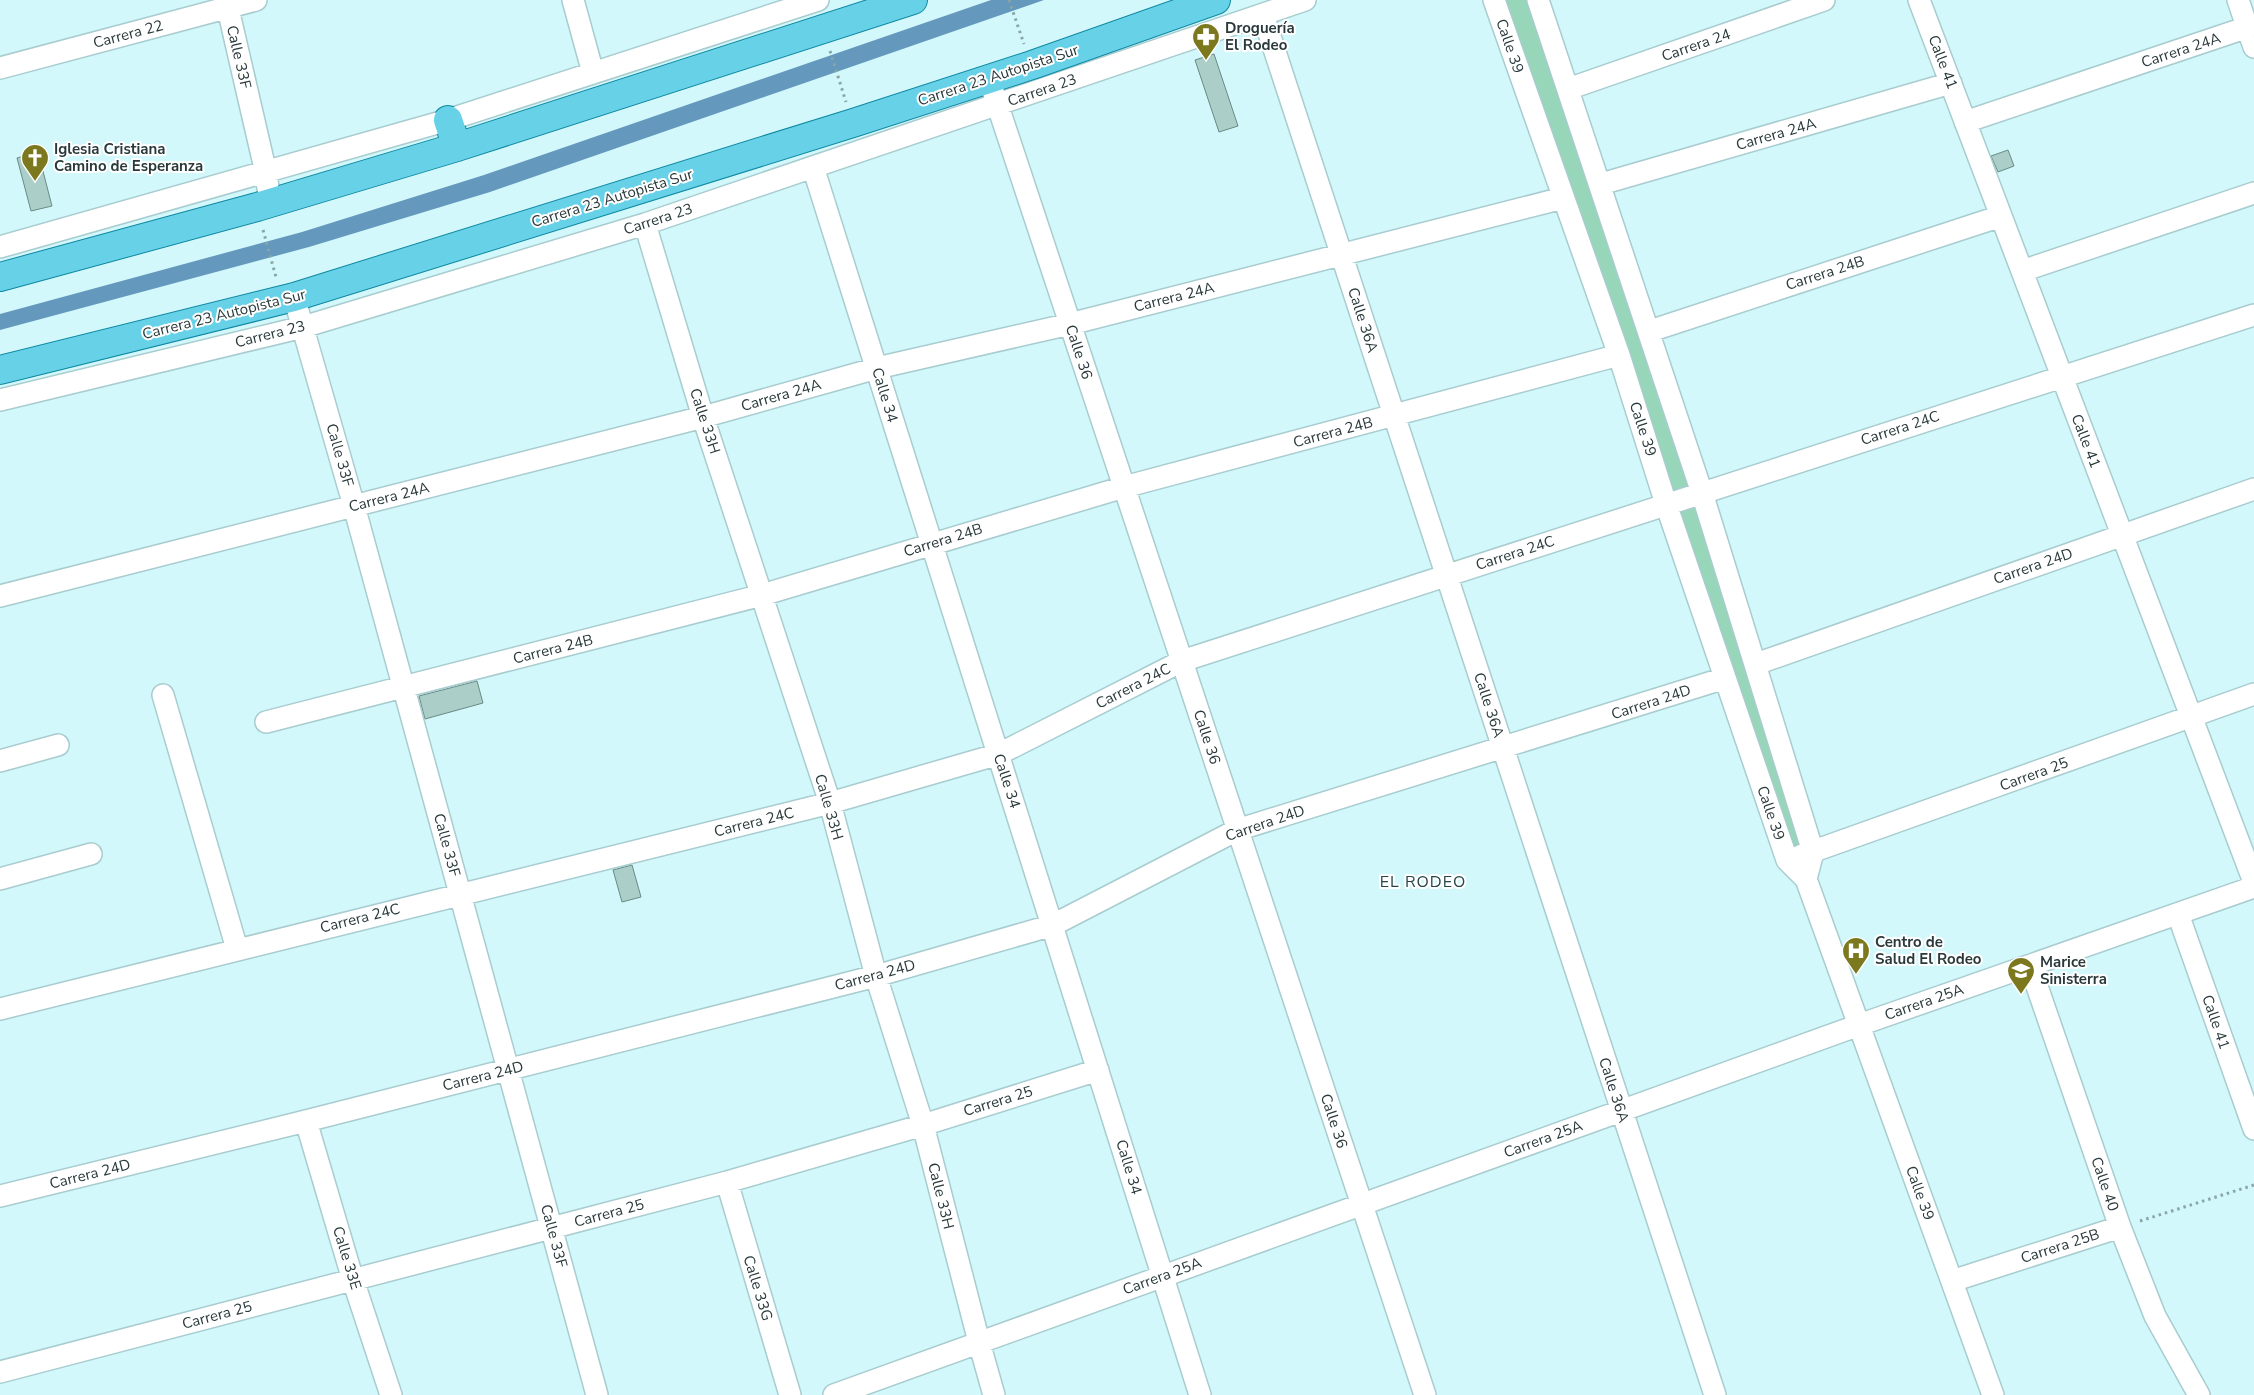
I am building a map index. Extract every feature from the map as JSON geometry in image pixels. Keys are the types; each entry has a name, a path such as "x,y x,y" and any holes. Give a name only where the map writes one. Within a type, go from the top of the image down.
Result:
{"main road":[{"path":"0,277 266,216 457,147 913,0"},
{"name":"Carrera 23 Autopista Sur","path":"0,370 853,123 1216,0"},
{"path":"448,120 457,147"}],"street":[{"name":"Carrera 22","path":"0,68 227,4 256,0"},
{"path":"573,0 593,72"},
{"name":"Carrera 23","path":"0,400 303,327 645,224 998,106 1306,0"},
{"name":"Calle 39","path":"1494,0 1619,355 1666,504 1787,860 1806,879 1993,1395"},
{"name":"Calle 39","path":"1538,0 1650,331 1756,664 1812,852 1806,879"},
{"name":"Carrera 24","path":"1568,89 1824,0"},
{"name":"Calle 41","path":"1919,0 2254,882"},
{"path":"2238,0 2252,33"},
{"path":"0,248 448,120 593,72 770,8 805,2"},
{"name":"Calle 33F","path":"227,4 266,173 266,216"},
{"path":"770,8 781,43"},
{"name":"Calle 36A","path":"1263,15 1715,1395"},
{"name":"Carrera 24A","path":"1965,122 2252,33"},
{"name":"Calle 36","path":"989,78 1425,1395"},
{"name":"Carrera 24A","path":"1601,184 1951,83"},
{"name":"Calle 34","path":"813,167 1200,1395"},
{"path":"2022,271 2254,194"},
{"name":"Carrera 24A","path":"0,596 702,417 877,368 1070,324 1563,198"},
{"name":"Carrera 24B","path":"1650,331 2001,216"},
{"name":"Calle 33H","path":"645,224 702,417 830,803 876,976 923,1125 994,1395"},
{"name":"Calle 33F","path":"285,289 303,327 354,506 597,1395"},
{"name":"Carrera 24C","path":"0,1009 238,948 830,803 999,754 1182,661 2254,315"},
{"name":"Carrera 24B","path":"266,722 762,595 1124,487 1619,355"},
{"name":"Carrera 24D","path":"1756,664 2254,490"},
{"name":"Carrera 24D","path":"0,1196 306,1121 876,976 1053,925 1237,830 1503,749 1725,678"},
{"name":"Carrera 25","path":"1812,852 2192,718 2254,694"},
{"path":"163,695 238,948"},
{"path":"0,761 58,744"},
{"name":"Calle 39","path":"1787,860 1812,852"},
{"path":"0,879 91,854"},
{"name":"Carrera 25A","path":"834,1395 1859,1025 2254,887"},
{"name":"Calle 41","path":"2178,914 2254,1129"},
{"name":"Calle 40","path":"2030,966 2120,1227 2155,1316 2199,1395"},
{"name":"Carrera 25","path":"0,1372 726,1182 923,1125 1098,1070"},
{"name":"Calle 33E","path":"306,1121 353,1280 391,1395"},
{"name":"Calle 33G","path":"726,1182 790,1395"},
{"name":"Carrera 25B","path":"1952,1281 2120,1227"}],"path":[{"path":"1009,0 1017,24"},
{"path":"830,50 847,104"},
{"path":"266,216 285,289"},
{"name":"Carrera 25B","path":"2120,1227 2254,1185"}],"green space":[{"path":"1494,0 1538,0 1813,852 1787,860"}],"water":[{"path":"991,0 1044,0 490,192 309,247 0,330 0,314 302,232 484,175"}],"building":[{"path":"1214,54 1238,126 1219,132 1195,60"},
{"path":"2008,150 2014,166 1998,172 1991,156"},
{"name":"Iglesia Cristiana Camino de Esperanza","path":"38,152 52,206 31,211 17,158"},
{"path":"477,681 483,703 425,719 419,696"},
{"path":"632,865 641,897 622,902 613,870"}],"place":[{"name":"Droguería El Rodeo","path":"1206,61"},
{"name":"Iglesia Cristiana Camino de Esperanza","path":"35,182"},
{"name":"Centro de Salud El Rodeo","path":"1856,975"},
{"name":"Marice Sinisterra","path":"2021,995"}],"district":[{"name":"EL RODEO","path":"1423,881"}]}
